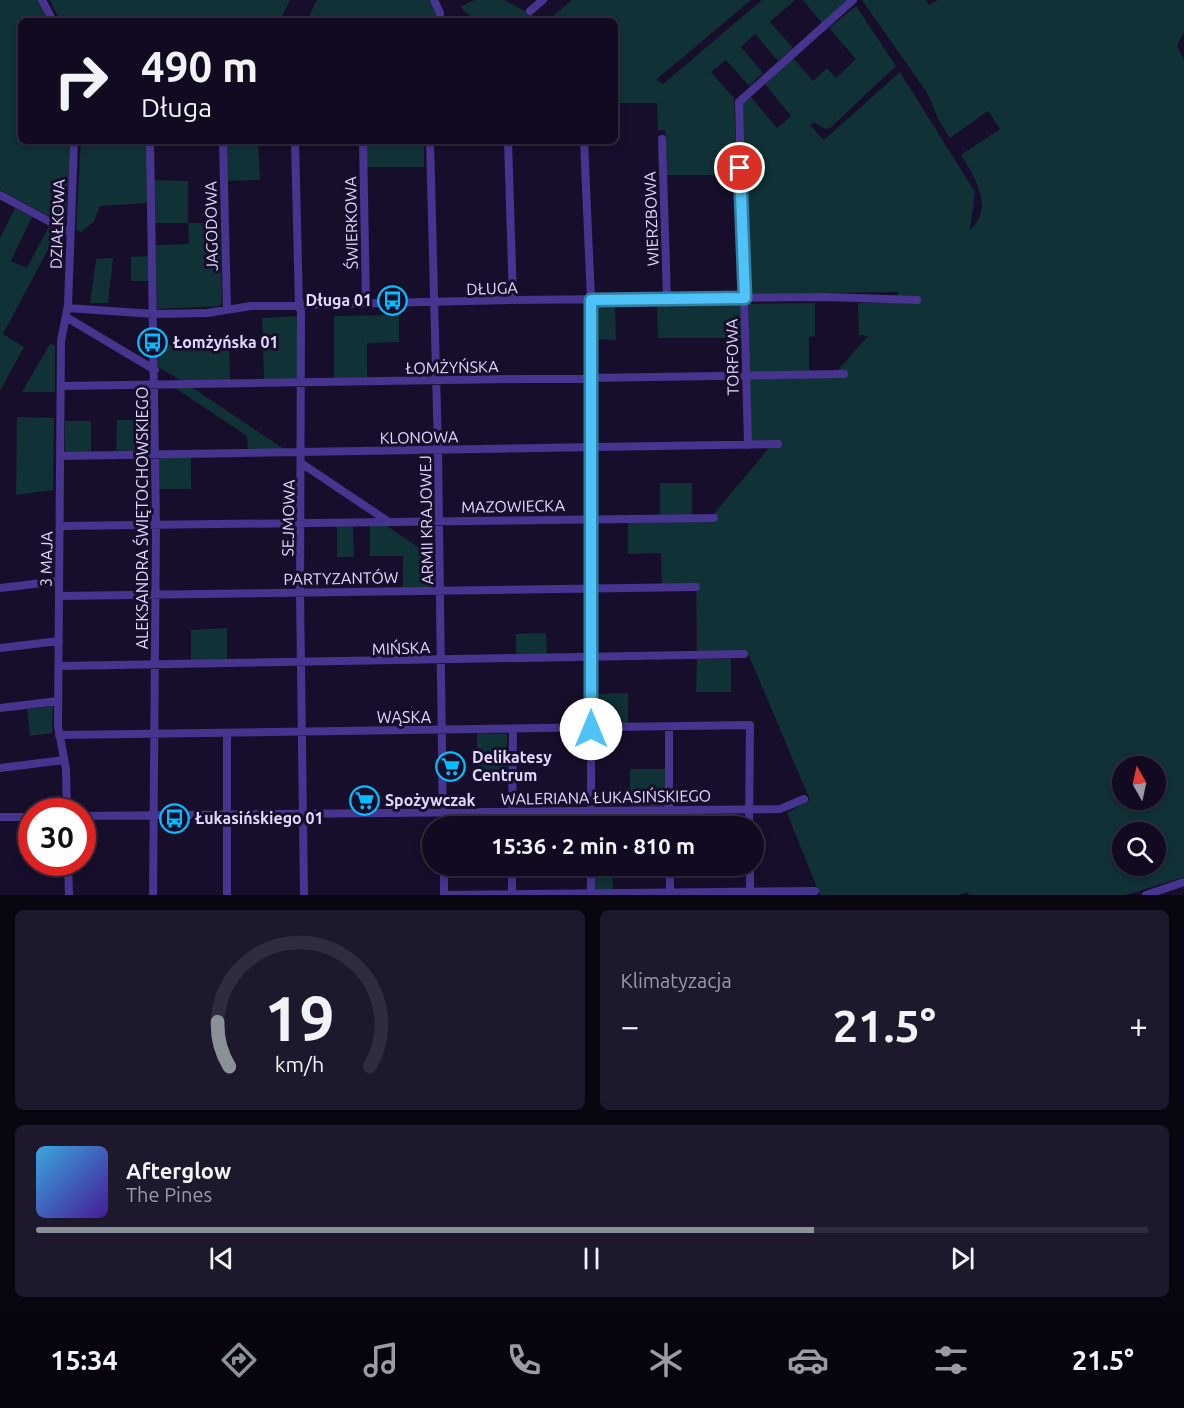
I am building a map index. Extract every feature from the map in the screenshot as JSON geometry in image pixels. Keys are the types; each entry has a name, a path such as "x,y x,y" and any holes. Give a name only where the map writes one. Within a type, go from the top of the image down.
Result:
{"street":[{"path":"42,0 51,18"},
{"path":"434,0 440,18"},
{"path":"530,11 543,0"},
{"name":"TORFOWA","path":"748,445 739,102 853,0"},
{"name":"WIERZBOWA","path":"662,139 667,299"},
{"name":"DZIAŁKOWA","path":"67,312 74,144"},
{"name":"ALEKSANDRA ŚWIĘTOCHOWSKIEGO","path":"150,144 156,525 153,895"},
{"name":"JAGODOWA","path":"223,144 227,310"},
{"name":"SEJMOWA","path":"295,144 301,312 300,593 304,732 304,895"},
{"name":"ŚWIERKOWA","path":"363,144 366,304"},
{"name":"ARMII KRAJOWEJ","path":"429,144 435,303 443,813"},
{"path":"508,144 513,300"},
{"path":"584,144 591,300 591,816"},
{"path":"0,195 69,232"},
{"name":"DŁUGA","path":"67,312 154,314 227,310 251,306 513,300 745,298 917,300"},
{"path":"67,312 155,369"},
{"name":"3 MAJA","path":"66,798 64,760 59,735 58,701 61,333 67,312"},
{"name":"ŁOMŻYŃSKA","path":"61,386 844,374"},
{"name":"KLONOWA","path":"60,456 778,444"},
{"path":"302,463 387,521"},
{"name":"MAZOWIECKA","path":"60,526 714,518"},
{"path":"0,588 59,581"},
{"name":"PARTYZANTÓW","path":"59,596 696,587"},
{"path":"0,648 59,641"},
{"name":"MIŃSKA","path":"59,666 303,664 744,654"},
{"path":"0,708 58,701"},
{"name":"WĄSKA","path":"59,735 750,726 749,809"},
{"path":"669,727 669,816"},
{"path":"512,816 513,730"},
{"path":"227,734 227,895"},
{"path":"0,768 64,760"},
{"name":"WALERIANA ŁUKASIŃSKIEGO","path":"96,816 780,809 804,799"},
{"path":"749,809 749,816"},
{"path":"0,817 18,817"},
{"path":"68,876 69,895"},
{"path":"444,876 445,895 750,894 816,891"},
{"path":"512,876 512,895"},
{"path":"591,876 591,894"},
{"path":"670,876 670,894"},
{"path":"750,876 750,894"},
{"path":"1146,895 1184,882"}],"green space":[{"path":"0,0 38,0 47,18 18,18 18,144 70,144 66,225 0,190"},
{"path":"50,0 290,0 281,18 59,18"},
{"path":"317,0 432,0 437,14 436,18 308,18"},
{"path":"475,0 504,0 538,18 473,18 460,7"},
{"path":"572,0 751,0 656,80 663,84 762,0 795,0 770,22 793,48 778,61 755,34 741,47 763,73 749,86 726,60 711,72 734,98 737,175 667,175 665,130 658,130 657,103 618,103 618,18 551,18"},
{"path":"803,0 849,0 822,23"},
{"path":"862,0 926,0 929,5 938,0 1184,0 1184,32 1177,46 1184,59 1184,877 1126,895 969,895 967,892 959,895 820,895 787,813 810,800 747,651 697,652 696,584 662,584 661,553 628,554 628,522 713,515 774,442 750,442 750,379 838,370 868,336 859,335 858,303 898,302 898,292 749,294 742,102 750,96 777,128 791,116 764,83 793,58 813,81 827,68 836,78 856,59 829,28 856,6 896,66 830,128 825,129 814,122 810,125 824,140 900,72 975,192 970,230 981,212 982,203 977,183 961,155 1000,129 988,111 950,138 938,119 928,94"},
{"path":"81,144 147,144 148,203 100,206 94,221 81,232 76,230"},
{"path":"225,144 258,144 260,180 227,181"},
{"path":"365,144 424,144 424,167 366,167"},
{"path":"154,180 188,181 188,223 155,223"},
{"path":"15,208 32,217 11,261 27,268 49,226 58,231 3,334 24,347 0,391 0,238"},
{"path":"188,223 220,223 222,302 220,306 157,309 155,245 189,244"},
{"path":"149,256 149,281 131,281 131,257"},
{"path":"113,258 108,303 90,303 96,259"},
{"path":"815,303 815,336 809,337 809,371 749,372 749,304"},
{"path":"741,304 742,338 658,338 657,305"},
{"path":"593,306 615,306 616,340 593,339"},
{"path":"399,315 399,342 367,343 367,378 334,378 334,316"},
{"path":"298,316 298,379 264,379 262,318"},
{"path":"50,344 55,345 55,392 22,392"},
{"path":"229,344 230,380 180,380 158,367 159,345"},
{"path":"175,388 193,388 284,449 248,449 247,436"},
{"path":"17,417 54,418 53,490 16,495"},
{"path":"117,420 151,420 151,450 116,451"},
{"path":"65,421 91,421 91,452 65,452"},
{"path":"159,457 191,457 191,489 158,489"},
{"path":"660,483 692,483 692,515 660,515"},
{"path":"384,524 434,558 435,583 431,587 403,587 403,556 370,556 370,525"},
{"path":"337,525 353,525 354,557 337,557"},
{"path":"227,628 227,660 191,661 191,630"},
{"path":"546,633 547,655 516,656 516,634"},
{"path":"697,659 731,659 731,692 696,692"},
{"path":"628,693 628,724 594,725 594,694"},
{"path":"53,706 52,733 30,736 27,709"},
{"path":"477,733 507,734 507,771 477,771"},
{"path":"630,769 666,769 665,806 630,806"},
{"path":"594,876 612,876 613,890 594,890"}],"place":[{"name":"Długa 01","path":"393,300"},
{"name":"Łomżyńska 01","path":"152,342"},
{"name":"Delikatesy Centrum","path":"451,766"},
{"name":"Spożywczak","path":"364,800"},
{"name":"Łukasińskiego 01","path":"174,818"}],"route":[{"path":"591,729 591,300 745,298 740,168"}]}
